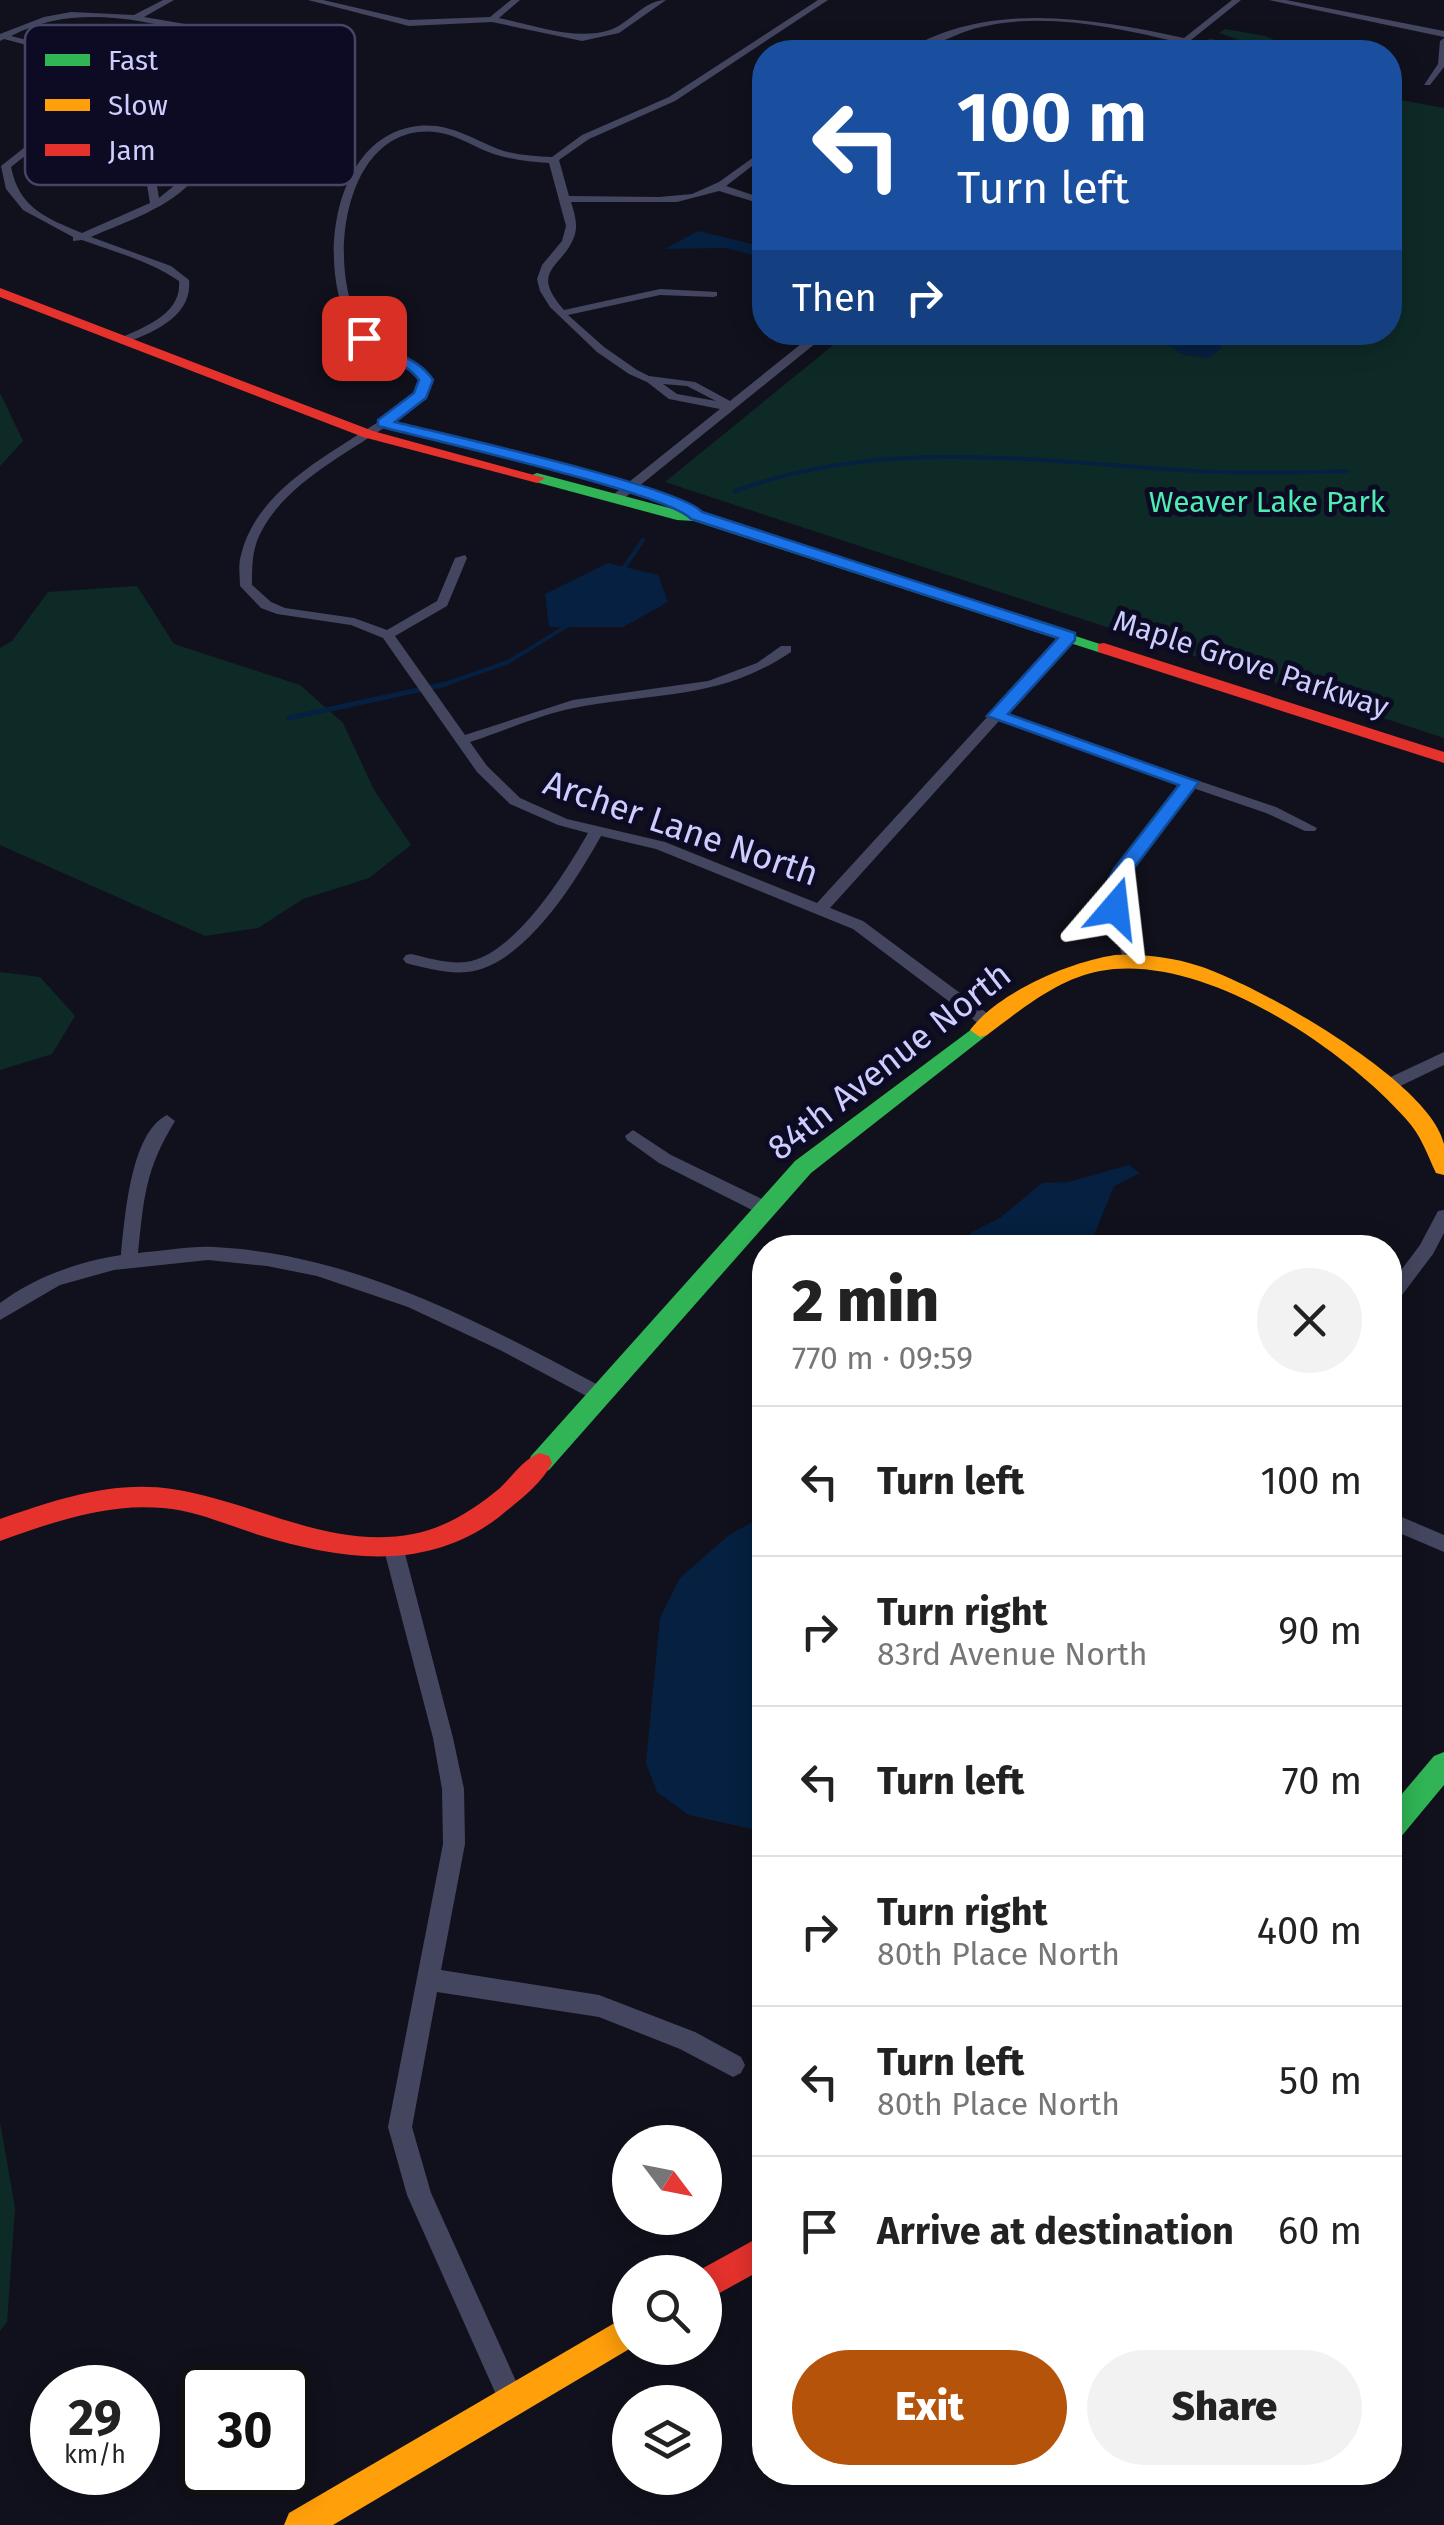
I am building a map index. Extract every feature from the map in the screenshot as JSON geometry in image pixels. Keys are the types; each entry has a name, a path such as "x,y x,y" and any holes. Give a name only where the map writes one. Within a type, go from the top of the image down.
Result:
{"main road":[{"name":"Maple Grove Parkway","path":"0,275 132,336"},
{"name":"Maple Grove Parkway","path":"0,292 132,336 376,429 688,506 696,516 1444,758"},
{"name":"84th Avenue North","path":"0,1530 91,1500 132,1496 200,1505 356,1550 394,1550 462,1531 513,1493 764,1208 831,1143 1050,980 1101,963 1130,961 1185,967 1239,987 1386,1086 1426,1128 1444,1167"},
{"path":"1402,1814 1444,1765"},
{"path":"722,2276 752,2258"},
{"path":"301,2525 612,2341"}],"street":[{"path":"138,16 170,0"},
{"path":"312,0 410,23 492,19 582,38 616,31 662,0"},
{"path":"492,19 516,0"},
{"path":"764,40 824,0"},
{"path":"1187,40 1237,0"},
{"path":"1273,0 1444,38 1442,64 1426,83"},
{"path":"928,40 968,22 1014,11 1091,18 1182,40"},
{"path":"1,37 26,24 60,15 96,12 138,16 171,25"},
{"path":"554,160 569,145 646,112 752,48"},
{"path":"355,183 374,148 390,136 434,130 463,134 503,154 554,160"},
{"path":"25,149 6,166 3,176 2,184 13,200 44,224 78,239 166,266 184,280 186,297 179,307 132,336"},
{"path":"554,160 568,199 570,234 542,281 550,301 608,358 651,380 673,397 730,407"},
{"path":"568,199 672,199 718,187 752,162"},
{"path":"354,185 341,220 338,246 346,300 364,338 375,348 419,369 426,380 421,395 281,497 254,534 244,574 246,586 266,605 354,622 388,635 442,602 461,558"},
{"path":"718,187 752,198"},
{"path":"78,239 155,202"},
{"path":"564,313 660,292 713,294"},
{"path":"624,492 806,345"},
{"name":"Archer Lane North","path":"388,635 496,786 515,801 537,813 660,845 821,908 891,946 989,1022"},
{"path":"821,908 1069,636"},
{"path":"463,740 574,704 688,692 718,684 759,668 786,649"},
{"path":"996,716 1190,782 1310,828"},
{"path":"1130,961 1115,908 1116,882 1190,782"},
{"path":"412,959 459,967 489,960 563,887 597,830"},
{"path":"1386,1086 1444,1058"},
{"path":"129,1260 139,1169 147,1148 167,1122"},
{"path":"633,1136 665,1159 764,1208"},
{"path":"1402,1282 1427,1250 1444,1216"},
{"path":"0,1313 43,1284 80,1270 129,1260 211,1253 247,1256 347,1280 456,1319 599,1394"},
{"path":"1402,1525 1444,1544"},
{"path":"394,1550 453,1790 454,1844 400,2127 405,2158 512,2401"},
{"path":"430,1980 599,2006 687,2040 733,2066"}],"green space":[{"path":"1225,29 1274,40 1239,40 1219,33"},
{"name":"Weaver Lake Park","path":"1402,100 1444,108 1444,738 665,482 833,345 1402,345"},
{"path":"0,393 23,441 0,466"},
{"path":"137,586 174,644 300,685 343,723 374,790 411,845 369,878 303,899 258,928 205,936 0,845 0,648 12,641 48,592"},
{"path":"0,972 40,977 75,1016 52,1054 0,1070"},
{"path":"0,2122 15,2208 7,2322 0,2331"}],"water":[{"path":"698,231 752,244 752,255 726,248 665,249"},
{"path":"1169,345 1221,345 1208,358 1184,355"},
{"path":"608,563 658,575 668,602 623,627 549,627 545,594"},
{"path":"1129,1165 1140,1173 1114,1186 1094,1235 969,1235 1000,1218 1042,1183 1068,1182"},
{"path":"752,1522 752,1829 689,1815 657,1792 646,1763 660,1618 680,1578 729,1535"}],"waterway":[{"path":"735,491 789,474 900,458 1011,458 1221,472 1347,471"},
{"path":"621,572 643,540"},
{"path":"445,684 508,662 575,621"},
{"path":"289,718 445,684"},
{"path":"437,687 445,684"}],"traffic: fast":[{"path":"537,478 677,515 696,516 1104,648"},
{"path":"540,1463 803,1167 980,1030"},
{"path":"1402,1815 1444,1765"}],"traffic: slow":[{"path":"980,1030 1043,986 1078,970 1115,962 1191,970 1278,1011 1369,1072 1419,1120 1444,1167"},
{"path":"301,2525 612,2341"}],"traffic: jam":[{"path":"0,292 368,434 537,478"},
{"path":"1104,648 1444,758"},
{"path":"0,1530 80,1505 142,1497 188,1502 342,1544 378,1548 412,1545 444,1536 475,1520 507,1496 540,1463"},
{"path":"722,2275 752,2258"}],"route":[{"path":"364,338 375,348 419,369 426,380 415,401 383,423 612,482 688,506 696,516 1069,636 996,716 1190,782 1116,882 1115,908"}]}
